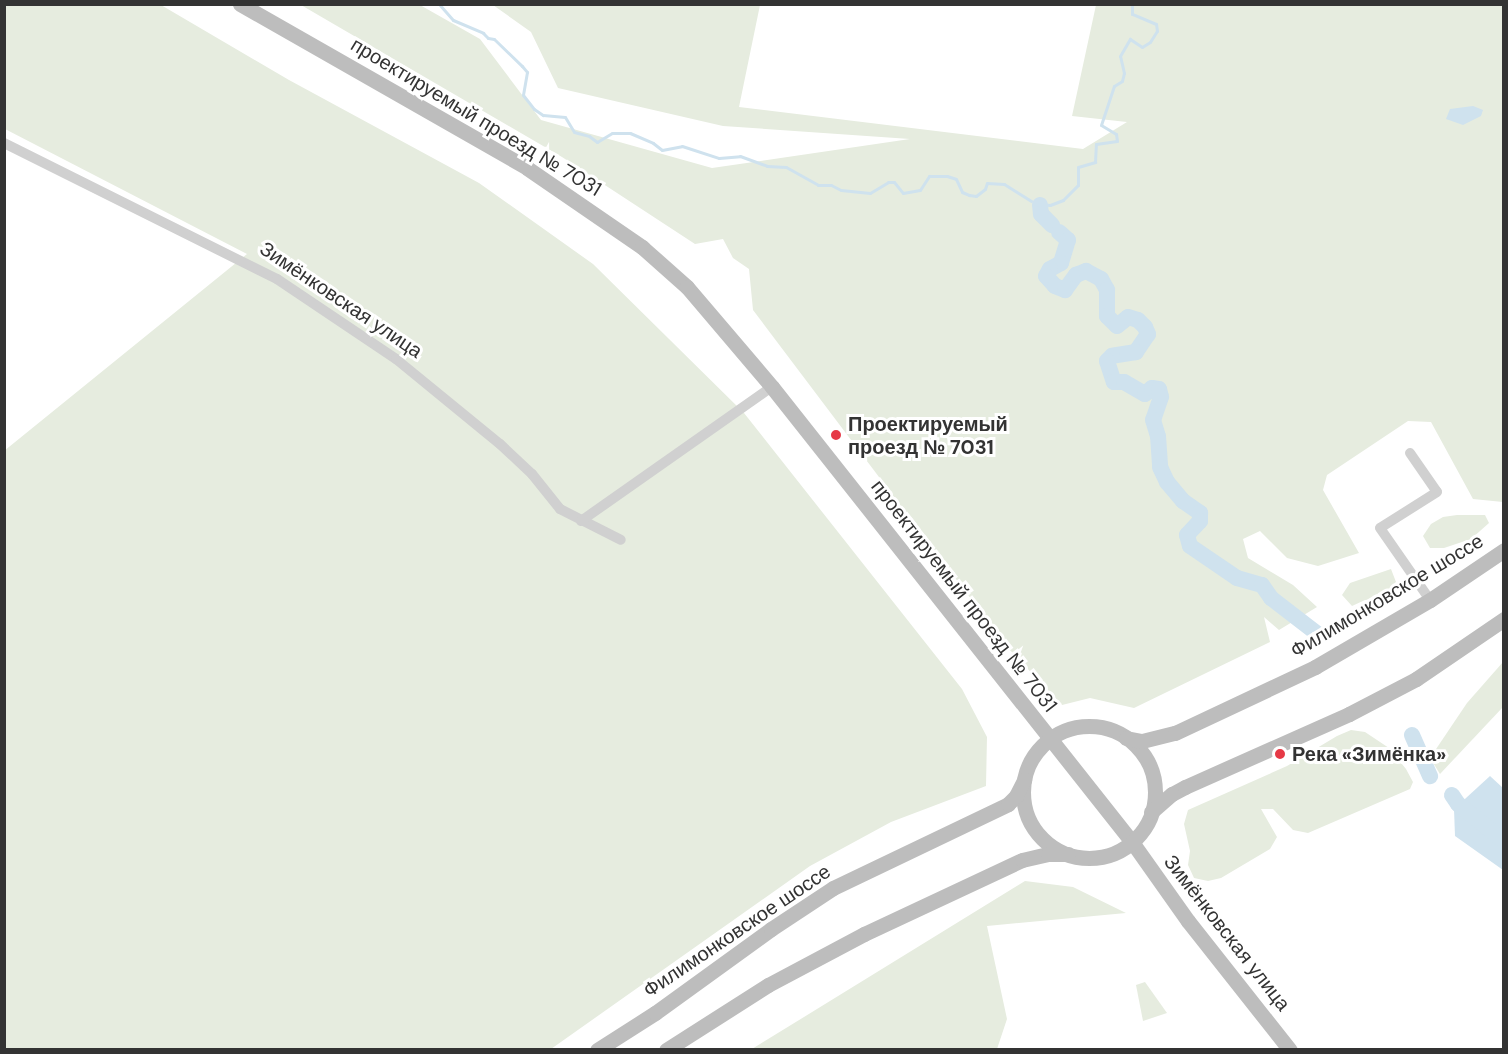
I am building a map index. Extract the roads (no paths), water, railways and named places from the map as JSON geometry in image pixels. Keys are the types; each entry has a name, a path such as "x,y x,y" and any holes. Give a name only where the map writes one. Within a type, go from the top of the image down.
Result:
{"main road":[{"name":"проектируемый проезд № 7031","path":"240,4 497,150 588,207 642,247 687,287 772,387 1132,842"},
{"name":"Филимонковское шоссе","path":"597,1050 655,1013 771,929 834,888 1008,804 1016,796 1033,757 1049,739 1074,728 1092,726 1110,730 1126,738 1142,741 1156,739 1253,698 1315,667 1430,600 1503,550"},
{"name":"Филимонковское шоссе","path":"1151,812 1172,794 1185,787 1349,714 1416,680 1503,619"},
{"name":"Филимонковское шоссе","path":"666,1050 768,985 885,924 1022,860 1048,854 1087,857 1106,855 1132,842 1143,828 1151,812 1154,794 1152,776 1145,758 1126,738"},
{"name":"Филимонковское шоссе","path":"1024,780 1025,808 1032,825 1044,840 1068,854"},
{"name":"Зимёнковская улица","path":"1132,842 1188,921 1290,1050"}],"street":[{"name":"Зимёнковская улица","path":"4,142 277,279 396,359 500,444 532,474 560,509 581,522 621,540"},
{"path":"581,522 772,387"},
{"path":"1410,453 1437,492 1380,528 1430,600"}],"water":[{"path":"1473,106 1483,110 1481,116 1463,125 1446,119 1450,109"},
{"path":"1490,776 1503,788 1503,870 1455,836 1454,809"}],"waterway":[{"path":"439,4 453,20 494,39 522,66 527,72 523,95 534,109 543,115 565,117 574,132 589,136 597,142 612,133 630,133 653,143 662,150 682,146 719,158 740,156 767,166 786,167 818,185 831,185 841,190 870,193 888,182 894,182 903,193 920,190 929,176 947,176 956,179 962,192 969,195 976,196 985,189 987,183 1004,184 1031,201"},
{"path":"1039,204 1050,205 1063,200 1078,185 1078,167 1095,162 1096,144 1117,141 1116,134 1101,125 1114,86 1122,81 1124,73 1120,56 1130,39 1142,47 1150,42 1157,31 1156,24 1132,14 1132,4"},
{"path":"1040,205 1041,214 1052,225"},
{"path":"1059,232 1068,240 1061,263 1050,269 1046,276 1055,286 1065,290 1076,275 1086,271 1101,279 1107,290 1107,316 1117,326 1128,317 1138,320 1148,334 1136,352 1112,356 1107,361 1114,382 1124,382 1145,394 1152,388 1159,389 1161,397 1153,420 1158,436 1160,467 1167,482 1183,501 1200,513 1200,521 1187,535 1190,546 1237,578 1262,585 1271,598 1319,635"},
{"path":"1412,735 1430,776"},
{"path":"1452,795 1458,804 1504,841"}],"place":[{"name":"Проектируемый проезд № 7031","path":"836,435"},
{"name":"Река «Зимёнка»","path":"1280,754"}]}
